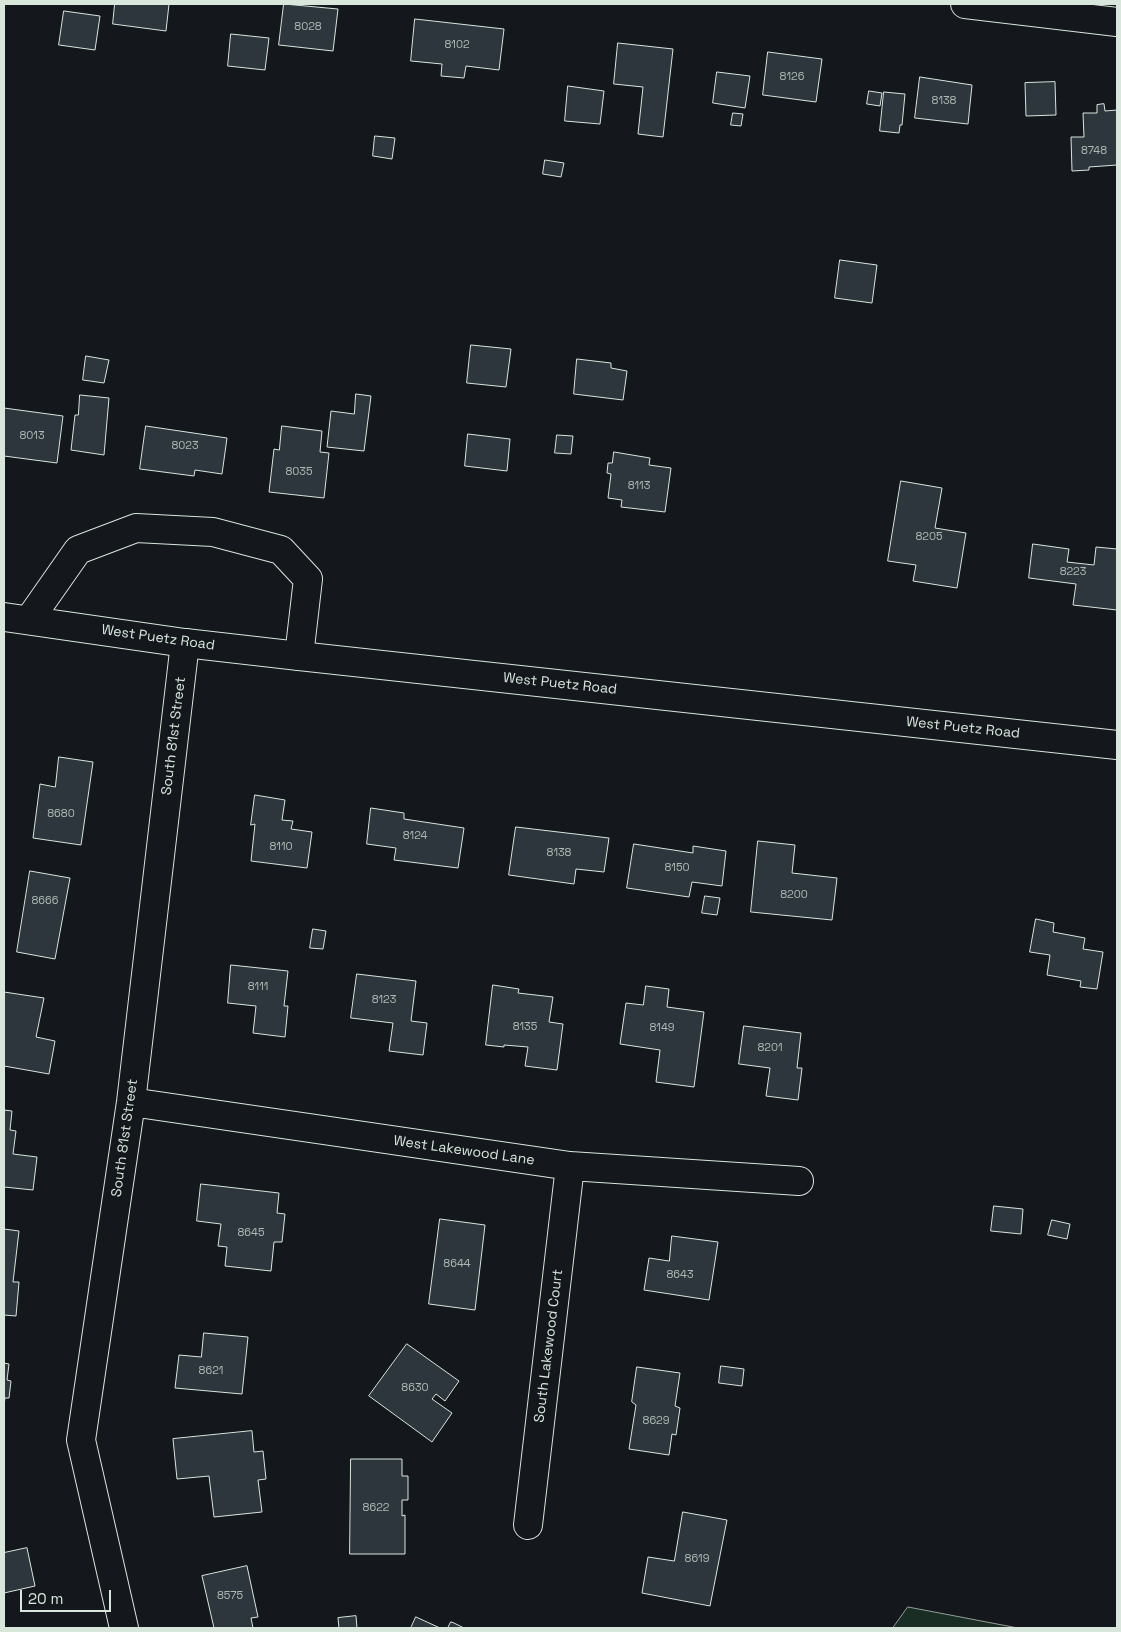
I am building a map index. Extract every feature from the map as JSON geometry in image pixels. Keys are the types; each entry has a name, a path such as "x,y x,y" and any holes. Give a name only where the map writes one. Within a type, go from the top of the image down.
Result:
{"street":[{"path":"965,4 1117,22"},
{"path":"16,619 78,550 136,528 213,532 281,550 308,579 299,656"},
{"name":"West Puetz Road","path":"16,619 299,656 1117,745"},
{"name":"South 81st Street","path":"124,1628 81,1440 131,1102 185,642"},
{"name":"West Lakewood Lane","path":"131,1102 570,1166 799,1181"},
{"name":"South Lakewood Court","path":"528,1525 570,1166"}],"green space":[{"path":"908,1607 1018,1628 893,1628"}],"building":[{"path":"115,4 169,4 166,31 113,24"},
{"path":"284,4 338,9 333,51 279,45"},
{"path":"64,11 100,16 95,50 59,45"},
{"path":"415,19 504,29 499,70 466,66 464,78 441,76 442,64 411,61"},
{"path":"231,34 269,38 265,70 228,66"},
{"path":"618,43 673,49 663,137 638,134 643,87 614,84"},
{"path":"768,52 822,59 816,102 763,95"},
{"path":"717,72 750,76 745,108 713,103"},
{"path":"920,77 972,85 968,124 915,118"},
{"path":"1055,82 1056,115 1026,116 1025,83"},
{"path":"568,86 604,91 600,124 565,121"},
{"path":"869,91 882,93 880,106 867,104"},
{"path":"884,92 905,94 902,125 900,125 899,133 880,131"},
{"path":"1104,104 1105,111 1117,110 1117,165 1089,167 1089,170 1072,171 1071,137 1084,137 1083,113 1097,113 1097,105"},
{"path":"733,113 743,114 741,126 731,125"},
{"path":"375,136 395,138 392,159 373,156"},
{"path":"545,160 564,163 561,177 543,174"},
{"path":"840,260 877,265 872,303 835,298"},
{"path":"471,345 511,349 506,387 467,383"},
{"path":"86,356 109,360 104,383 83,380"},
{"path":"577,359 611,363 611,368 627,371 623,400 574,394"},
{"path":"356,394 371,396 364,451 327,447 331,411 354,414"},
{"path":"80,395 109,398 104,455 71,450 75,415 78,415"},
{"path":"4,408 63,416 57,463 4,456"},
{"path":"146,426 227,438 222,474 195,470 194,476 140,469"},
{"path":"282,426 322,431 320,452 329,453 324,498 269,492 274,449 279,450"},
{"path":"468,434 510,439 507,471 465,466"},
{"path":"557,435 573,436 571,454 555,453"},
{"path":"614,452 650,458 649,465 671,468 665,512 621,507 622,500 608,498 611,474 607,473 608,463 612,463"},
{"path":"901,481 942,488 935,528 966,533 957,588 913,581 916,565 888,561"},
{"path":"1033,544 1069,549 1067,562 1094,565 1096,547 1117,549 1117,610 1073,605 1076,584 1029,578"},
{"path":"59,757 93,762 81,845 33,838 40,784 55,787"},
{"path":"255,795 285,800 282,820 293,821 291,829 312,832 307,868 251,861 255,824 251,825"},
{"path":"371,808 404,813 404,819 464,828 458,868 394,860 396,848 367,844"},
{"path":"516,827 609,838 604,872 576,869 574,884 509,875"},
{"path":"758,841 795,845 792,873 837,878 832,920 751,912"},
{"path":"634,844 693,853 693,846 726,851 722,886 692,882 689,897 627,888"},
{"path":"30,871 70,878 55,959 17,952"},
{"path":"705,896 720,898 717,915 702,913"},
{"path":"1036,919 1054,923 1053,932 1085,938 1083,949 1103,952 1097,989 1080,987 1081,981 1047,975 1050,955 1030,952"},
{"path":"313,929 326,931 323,949 310,948"},
{"path":"231,965 288,971 284,1006 288,1006 285,1037 253,1033 256,1006 228,1003"},
{"path":"357,974 416,981 411,1021 427,1023 423,1055 389,1051 393,1023 351,1018"},
{"path":"493,985 519,989 518,993 553,997 549,1022 563,1024 557,1070 525,1066 528,1047 486,1045"},
{"path":"646,986 669,989 667,1007 704,1012 694,1087 656,1082 660,1050 620,1044 626,1003 643,1005"},
{"path":"4,992 44,998 36,1037 55,1041 49,1074 4,1066"},
{"path":"744,1026 801,1033 797,1068 802,1068 798,1100 766,1096 770,1068 739,1064"},
{"path":"4,1110 12,1111 10,1130 16,1131 13,1154 37,1157 33,1190 4,1187"},
{"path":"201,1184 279,1193 277,1213 285,1214 282,1242 274,1242 271,1271 225,1266 227,1247 218,1246 221,1224 197,1221"},
{"path":"994,1206 1023,1209 1021,1234 991,1231"},
{"path":"440,1219 485,1225 475,1310 429,1304"},
{"path":"1052,1220 1070,1224 1067,1239 1048,1235"},
{"path":"4,1229 19,1231 13,1282 19,1282 16,1316 4,1315"},
{"path":"672,1236 718,1242 709,1300 644,1290 649,1258 669,1261"},
{"path":"204,1333 248,1337 242,1394 175,1388 179,1355 201,1357"},
{"path":"407,1344 459,1381 445,1401 436,1394 432,1399 452,1413 432,1442 369,1396"},
{"path":"4,1363 9,1364 7,1380 11,1381 9,1398 5,1398 4,1405"},
{"path":"721,1366 744,1369 742,1386 719,1383"},
{"path":"637,1367 680,1373 675,1406 680,1408 676,1435 672,1434 669,1455 629,1449 636,1405 632,1402"},
{"path":"252,1431 254,1452 263,1451 266,1479 258,1480 262,1512 214,1517 209,1476 177,1479 173,1439"},
{"path":"351,1459 402,1459 402,1476 408,1476 408,1500 402,1500 402,1516 405,1515 405,1554 350,1554"},
{"path":"683,1512 727,1520 710,1606 642,1593 648,1557 674,1561"},
{"path":"27,1548 35,1586 4,1593 4,1553"},
{"path":"247,1566 258,1617 251,1618 253,1628 214,1628 202,1576"},
{"path":"356,1616 357,1628 339,1628 338,1618"},
{"path":"416,1617 440,1628 411,1628"},
{"path":"451,1622 454,1623 464,1628 448,1628"}]}
